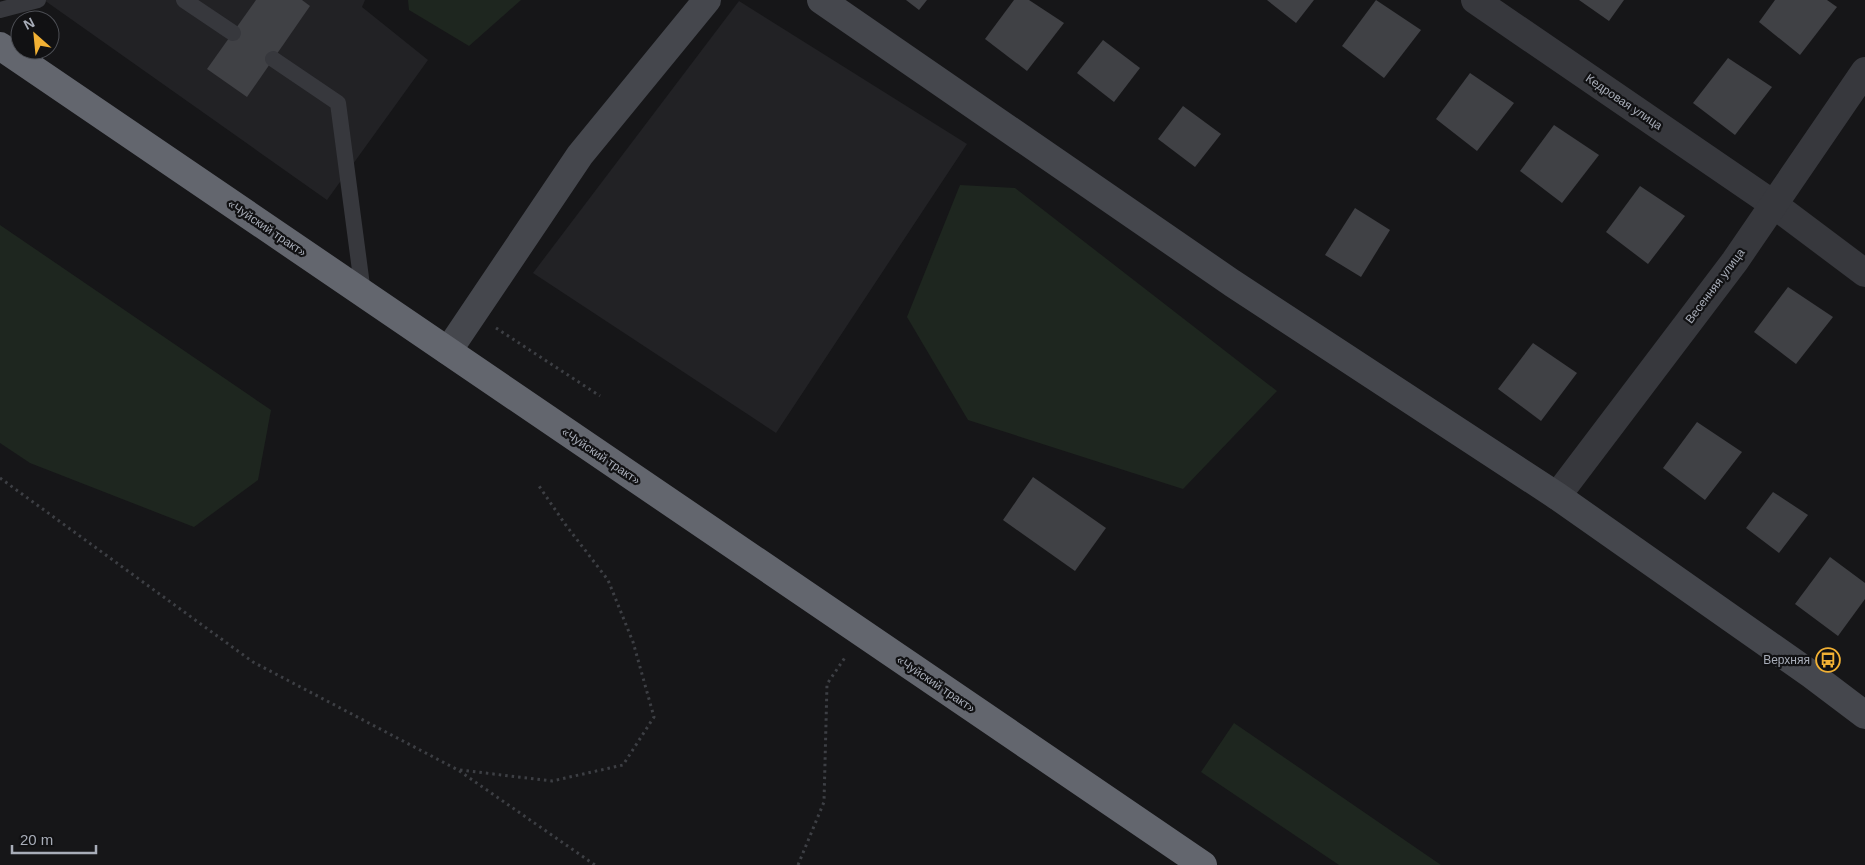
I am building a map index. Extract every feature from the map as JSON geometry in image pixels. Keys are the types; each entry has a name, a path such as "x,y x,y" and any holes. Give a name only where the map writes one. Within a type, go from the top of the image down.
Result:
{"highway":[{"name":"«Чуйский тракт»","path":"0,46 1203,865"}],"street":[{"path":"448,352 580,155 707,0"},
{"path":"821,0 1232,284 1557,496 1865,715"},
{"name":"Кедровая улица","path":"1474,0 1506,9 1865,273"},
{"name":"Весенняя улица","path":"1557,496 1735,261 1865,70"}],"lane":[{"path":"0,10 38,0"},
{"path":"184,0 233,33"},
{"path":"273,59 338,103 363,293"}],"path":[{"path":"474,313 600,396"},
{"path":"0,478 253,662 458,770 595,865"},
{"path":"458,770 552,781 623,765 654,717 633,642 608,580 565,524 539,486"},
{"path":"798,865 824,802 827,684 862,633"}],"shaded area":[{"path":"44,0 365,0 362,7 428,60 327,200"},
{"path":"408,0 521,0 469,46 409,10"},
{"path":"739,1 967,144 776,433 533,273"},
{"path":"960,185 1015,188 1277,391 1183,489 968,420 907,317"},
{"path":"0,225 271,410 258,480 194,527 30,463 0,443"},
{"path":"1234,723 1441,865 1339,865 1201,772"}],"building":[{"path":"256,0 302,0 310,6 247,97 207,69"},
{"path":"906,0 927,0 919,10"},
{"path":"1014,0 1029,0 1064,23 1027,71 985,39"},
{"path":"1267,0 1314,0 1296,23"},
{"path":"1376,0 1421,30 1384,78 1342,46"},
{"path":"1579,0 1624,0 1609,21"},
{"path":"1775,0 1827,0 1837,7 1800,55 1759,22"},
{"path":"1103,40 1140,68 1114,102 1077,73"},
{"path":"1728,58 1772,87 1735,135 1693,103"},
{"path":"1470,73 1514,103 1477,151 1436,119"},
{"path":"1183,106 1221,134 1195,167 1158,139"},
{"path":"1554,125 1599,155 1562,203 1520,171"},
{"path":"1640,186 1685,216 1648,264 1606,232"},
{"path":"1355,208 1390,230 1361,277 1325,255"},
{"path":"1788,287 1833,317 1796,364 1754,332"},
{"path":"1533,343 1577,373 1541,421 1498,389"},
{"path":"1697,422 1742,452 1705,500 1663,468"},
{"path":"1033,477 1106,528 1075,571 1003,520"},
{"path":"1773,492 1808,515 1779,553 1746,528"},
{"path":"1830,557 1865,583 1865,599 1838,636 1795,604"}],"place":[{"name":"Верхняя","path":"1828,660"}]}
